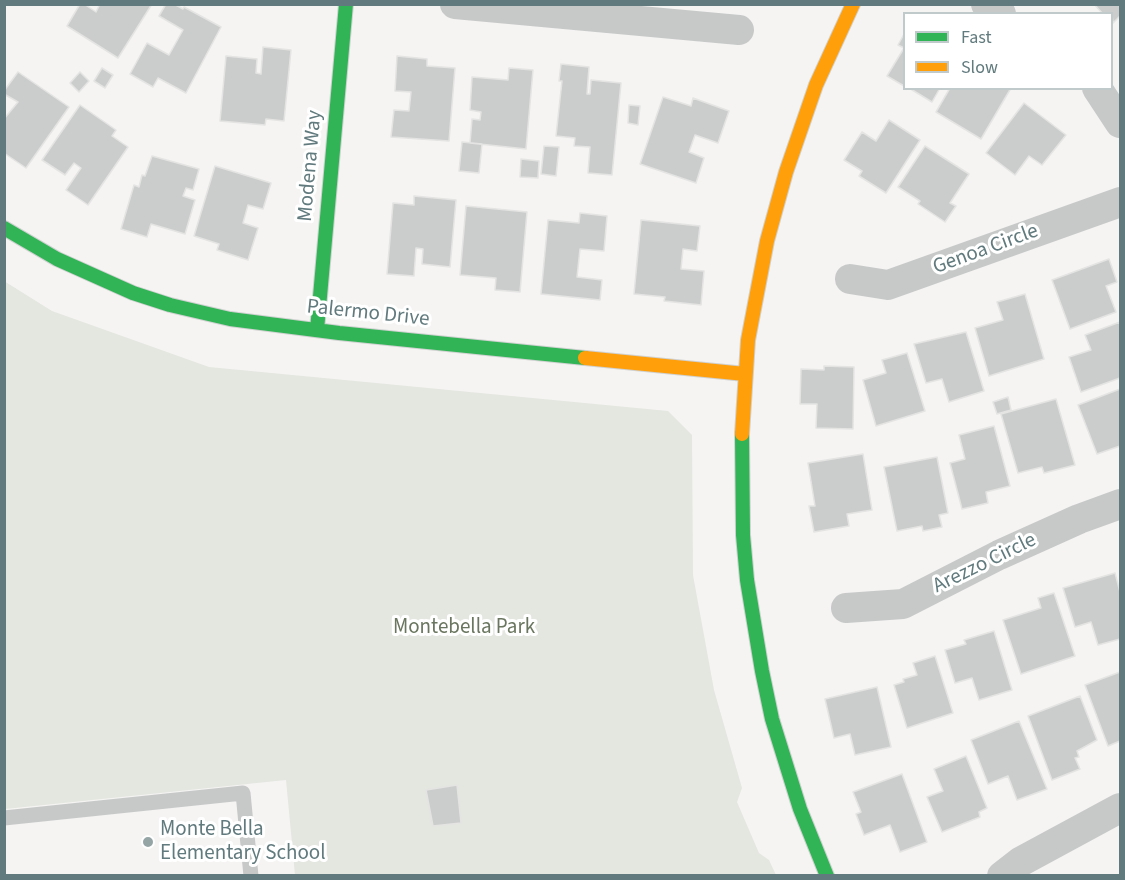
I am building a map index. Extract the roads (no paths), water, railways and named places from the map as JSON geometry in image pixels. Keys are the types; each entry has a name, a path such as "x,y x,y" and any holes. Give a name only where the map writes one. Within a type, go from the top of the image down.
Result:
{"street":[{"name":"Modena Way","path":"317,330 346,4"},
{"path":"456,4 739,30"},
{"path":"827,876 800,809 772,718 747,580 741,482 745,374 755,296 767,241 786,172 816,85 853,4"},
{"path":"1098,90 1120,123"},
{"name":"Genoa Circle","path":"850,279 888,285 1120,202"},
{"name":"Palermo Drive","path":"4,228 95,278 170,305 230,319 745,374"},
{"name":"Arezzo Circle","path":"846,608 903,604 999,555 1079,519 1120,504"},
{"path":"1002,876 1020,862 1120,808"}],"lane":[{"path":"4,818 243,793 251,876"}],"place":[{"name":"Monte Bella Elementary School","path":"148,842"}],"park label":[{"name":"Montebella Park","path":"464,628"}]}
